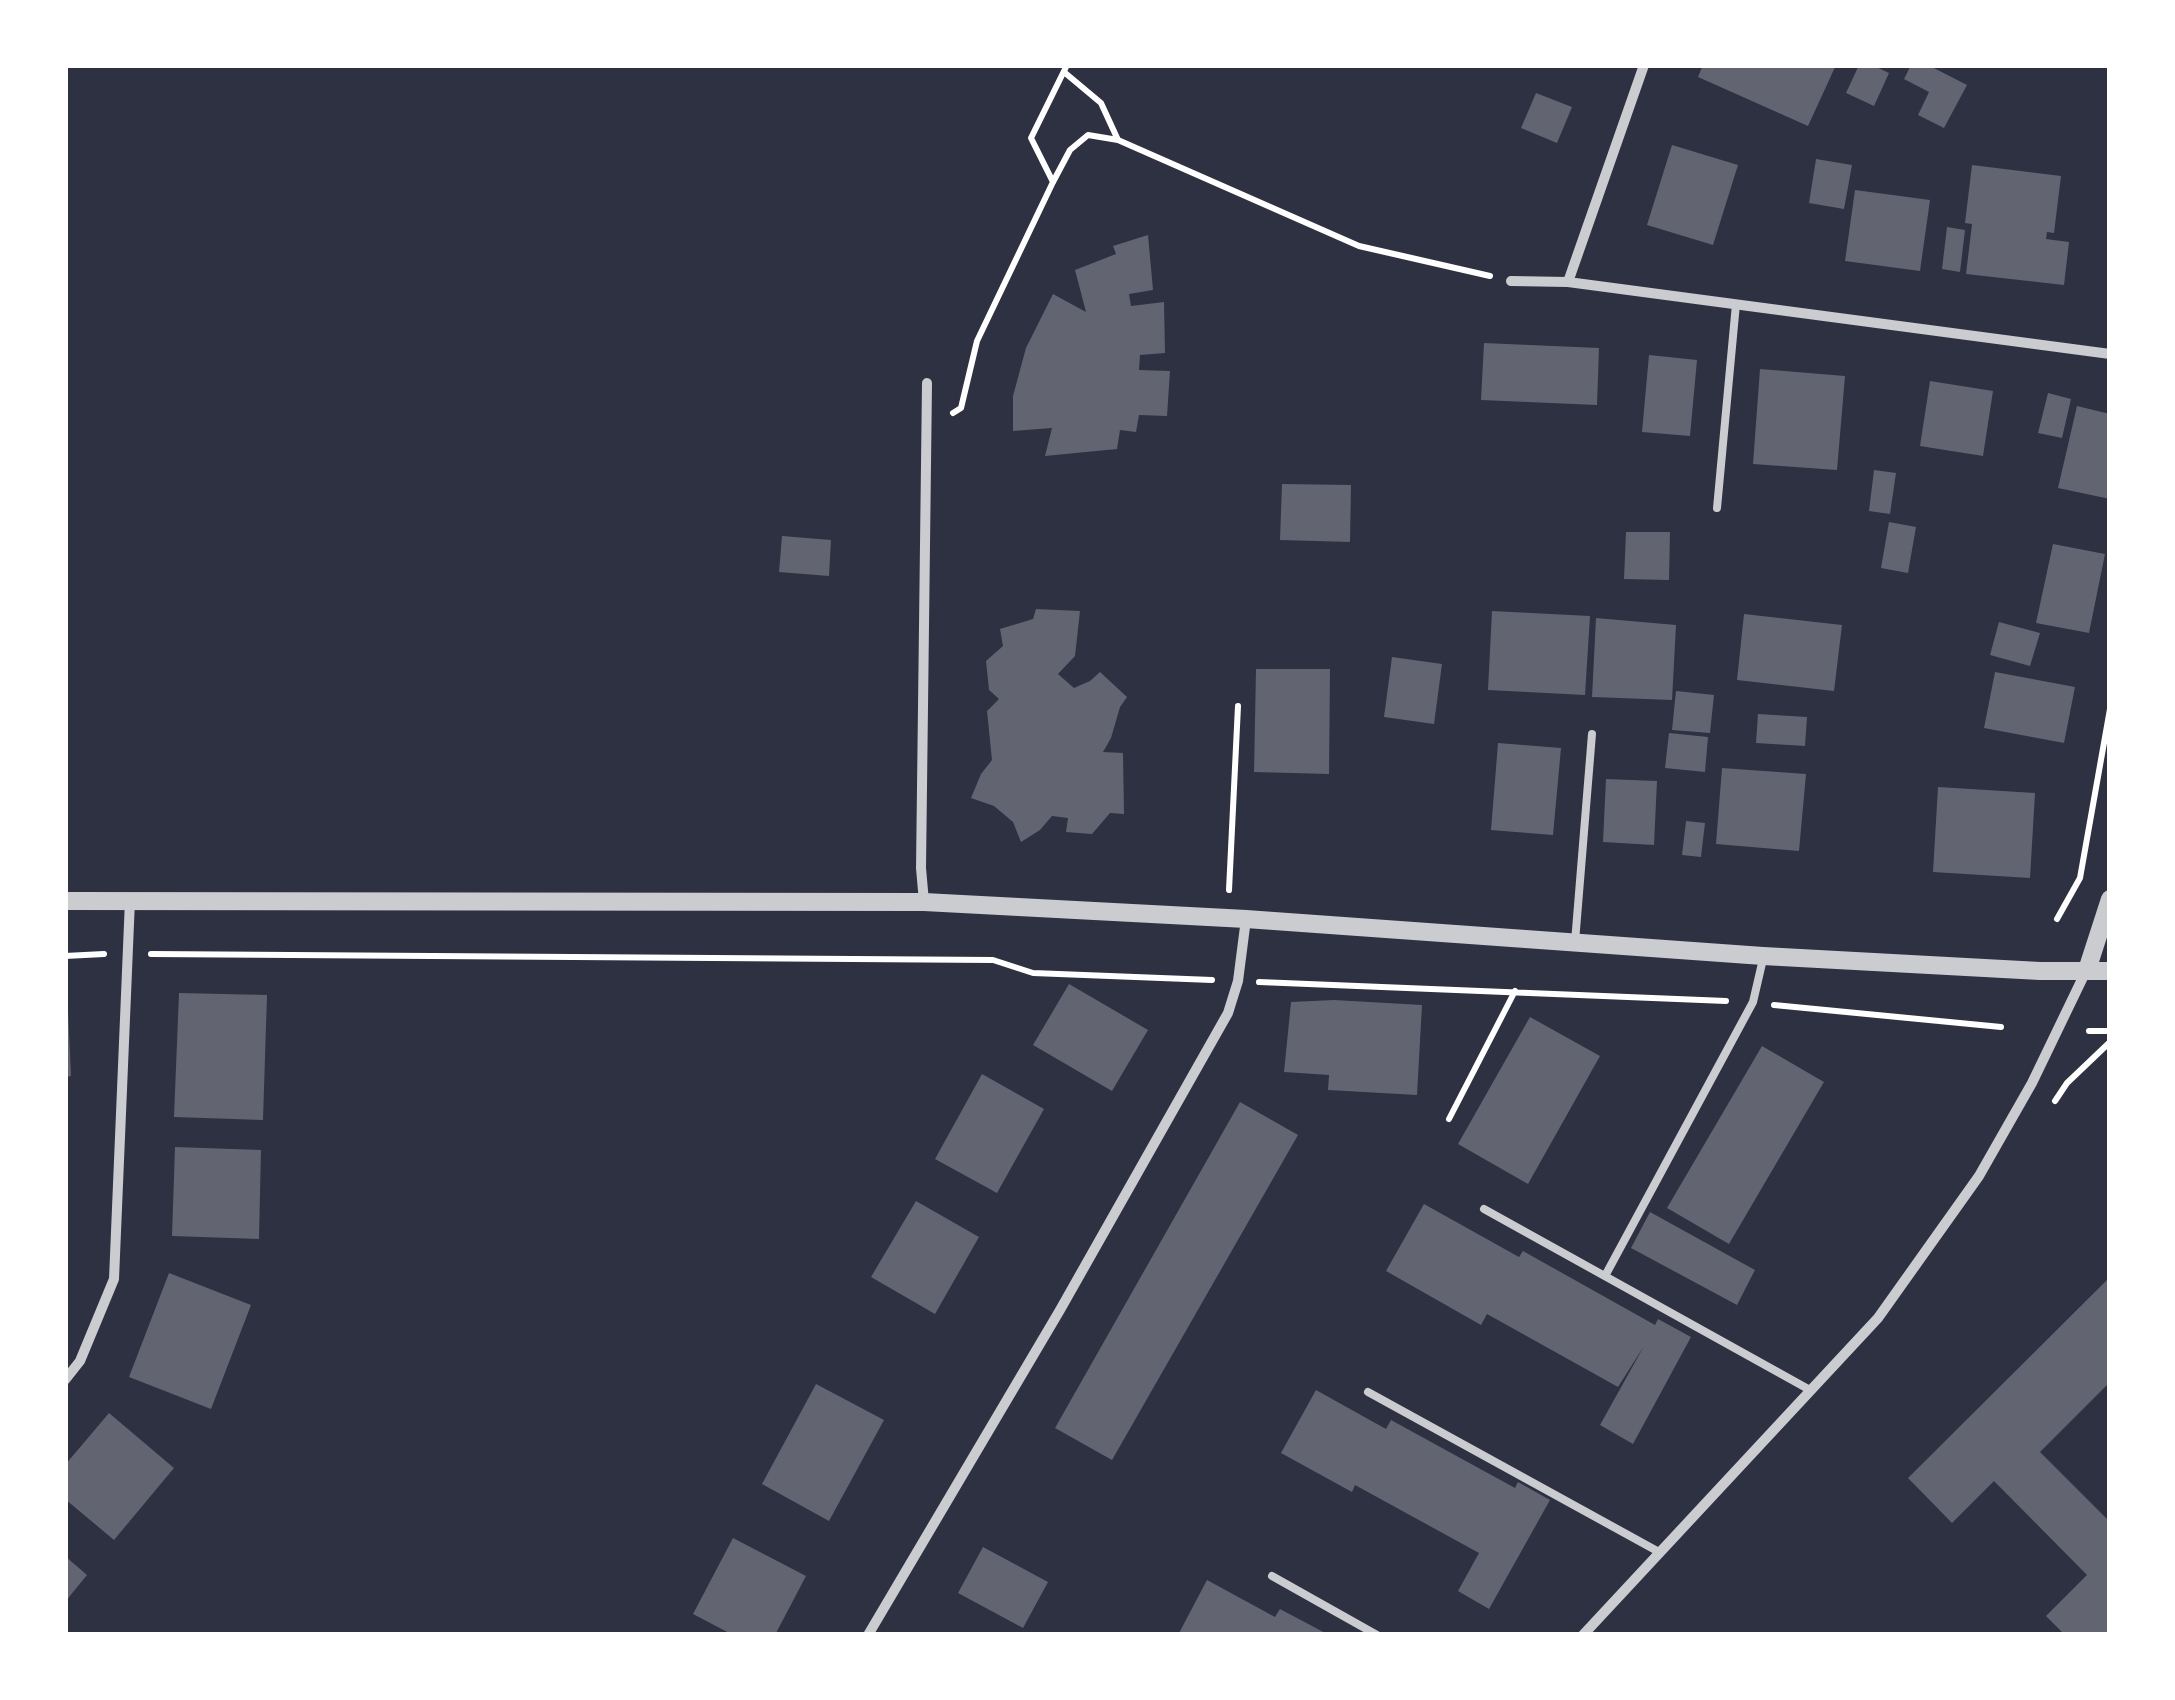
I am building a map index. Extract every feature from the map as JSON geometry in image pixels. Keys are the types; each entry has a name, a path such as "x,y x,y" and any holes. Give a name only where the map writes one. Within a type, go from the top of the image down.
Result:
{"street":[{"path":"1568,282 1644,65"},
{"path":"1511,281 1568,282 2110,354"},
{"path":"924,902 921,868 928,383"},
{"path":"1583,1635 1878,1318 1974,1184 2032,1083 2087,970 2110,899"},
{"path":"65,1380 80,1361 114,1279 130,900"},
{"path":"65,901 924,902 1236,919 1763,956 2040,971 2110,970"},
{"path":"868,1635 1050,1327 1228,1013 1238,981 1236,919"}],"lane":[{"path":"1718,508 1736,304"},
{"path":"1574,942 1592,734"},
{"path":"1605,1276 1753,1002 1763,956"},
{"path":"1484,1209 1810,1390"},
{"path":"1368,1392 1659,1552"},
{"path":"1272,1576 1376,1635"}],"path":[{"path":"1053,182 1030,138 1066,68 1100,102 1118,140"},
{"path":"926,430 961,408 977,340 1070,150 1088,135 1118,140 1359,246 1511,281"},
{"path":"1236,919 1238,706"},
{"path":"2056,919 2080,878 2110,708"},
{"path":"65,956 993,960 1033,973 1753,1002 2001,1028"},
{"path":"1449,1119 1515,991"},
{"path":"2089,1031 2110,1031"}],"building":[{"path":"1703,65 1836,65 1808,126 1698,77"},
{"path":"1859,65 1872,65 1889,73 1874,106 1846,93"},
{"path":"1911,65 1928,65 1967,85 1944,128 1918,115 1929,92 1904,79"},
{"path":"1536,93 1572,107 1557,143 1521,128"},
{"path":"1672,145 1738,165 1713,245 1647,225"},
{"path":"1816,159 1852,165 1844,209 1809,203"},
{"path":"1972,165 2061,176 2054,233 2047,232 2046,239 2069,242 2064,285 1966,274 1972,224 1965,223"},
{"path":"1855,190 1930,200 1920,271 1845,261"},
{"path":"1947,227 1965,230 1960,272 1942,269"},
{"path":"1148,235 1153,290 1129,294 1131,306 1164,302 1165,353 1140,355 1139,370 1170,371 1167,416 1139,415 1136,432 1120,430 1117,449 1045,456 1052,428 1013,431 1013,396 1026,348 1053,294 1086,312 1075,270 1116,254 1113,246"},
{"path":"1484,343 1599,348 1597,405 1481,400"},
{"path":"1649,355 1697,360 1690,436 1642,432"},
{"path":"1760,369 1845,376 1837,470 1753,464"},
{"path":"1930,381 1993,391 1983,456 1920,446"},
{"path":"2048,393 2071,399 2062,438 2038,433"},
{"path":"2077,406 2110,414 2110,499 2058,488"},
{"path":"1874,470 1896,473 1890,514 1869,511"},
{"path":"1282,484 1351,485 1350,542 1280,540"},
{"path":"1889,522 1916,527 1908,573 1881,568"},
{"path":"1626,532 1670,532 1669,580 1624,579"},
{"path":"782,536 831,540 829,576 779,572"},
{"path":"2053,544 2105,554 2089,633 2036,623"},
{"path":"1036,609 1080,611 1075,656 1058,674 1074,688 1100,672 1127,697 1103,752 1123,753 1124,814 1110,813 1092,834 1066,832 1068,818 1052,816 1040,830 1021,842 1013,822 994,806 971,798 992,760 987,711 999,699 989,690 986,661 1003,646 1000,629 1033,619"},
{"path":"1492,611 1590,616 1585,695 1488,690"},
{"path":"1744,614 1842,625 1834,691 1737,680"},
{"path":"1596,618 1676,625 1672,700 1592,697"},
{"path":"1999,622 2040,633 2030,666 1990,655"},
{"path":"1392,657 1442,664 1434,724 1384,717"},
{"path":"1256,669 1330,669 1329,774 1254,772"},
{"path":"1995,672 2075,687 2064,743 1984,728"},
{"path":"1676,691 1714,695 1710,733 1672,730"},
{"path":"1758,714 1807,717 1805,746 1756,743"},
{"path":"1669,733 1708,737 1705,772 1665,768"},
{"path":"1498,743 1561,748 1553,835 1491,830"},
{"path":"1722,768 1806,774 1799,851 1716,844"},
{"path":"1606,779 1657,781 1654,845 1603,842"},
{"path":"1938,787 2035,793 2030,878 1933,872"},
{"path":"1686,821 1705,823 1701,857 1682,855"},
{"path":"1069,984 1148,1030 1112,1091 1033,1045"},
{"path":"179,993 267,995 263,1120 174,1117"},
{"path":"1291,1002 1422,1005 1417,1095 1328,1090 1329,1075 1284,1072"},
{"path":"65,1010 71,1076 65,1077"},
{"path":"1530,1017 1600,1056 1528,1184 1458,1144"},
{"path":"1762,1046 1824,1082 1729,1244 1667,1208"},
{"path":"982,1074 1044,1109 997,1193 935,1159"},
{"path":"1240,1102 1298,1135 1112,1460 1055,1428"},
{"path":"175,1147 261,1150 259,1239 172,1236"},
{"path":"916,1201 979,1237 935,1314 871,1277"},
{"path":"1424,1204 1519,1257 1523,1251 1655,1325 1658,1319 1691,1337 1633,1444 1600,1425 1644,1346 1618,1387 1487,1314 1481,1325 1386,1271"},
{"path":"1650,1212 1755,1270 1737,1305 1631,1248"},
{"path":"169,1273 251,1305 211,1409 129,1377"},
{"path":"2110,1277 2110,1382 2040,1452 2110,1522 2110,1635 2065,1635 2046,1616 2087,1575 1994,1481 1952,1523 1908,1478"},
{"path":"816,1384 884,1420 829,1521 762,1484"},
{"path":"1316,1390 1386,1429 1391,1420 1515,1488 1518,1482 1550,1500 1489,1609 1458,1591 1479,1553 1355,1485 1352,1492 1281,1453"},
{"path":"109,1413 174,1468 114,1540 65,1499 65,1465"},
{"path":"733,1538 806,1576 775,1635 733,1635 693,1614"},
{"path":"983,1547 1048,1582 1023,1628 958,1593"},
{"path":"65,1556 87,1575 65,1602"},
{"path":"1207,1580 1275,1617 1280,1609 1329,1635 1178,1635"}]}
